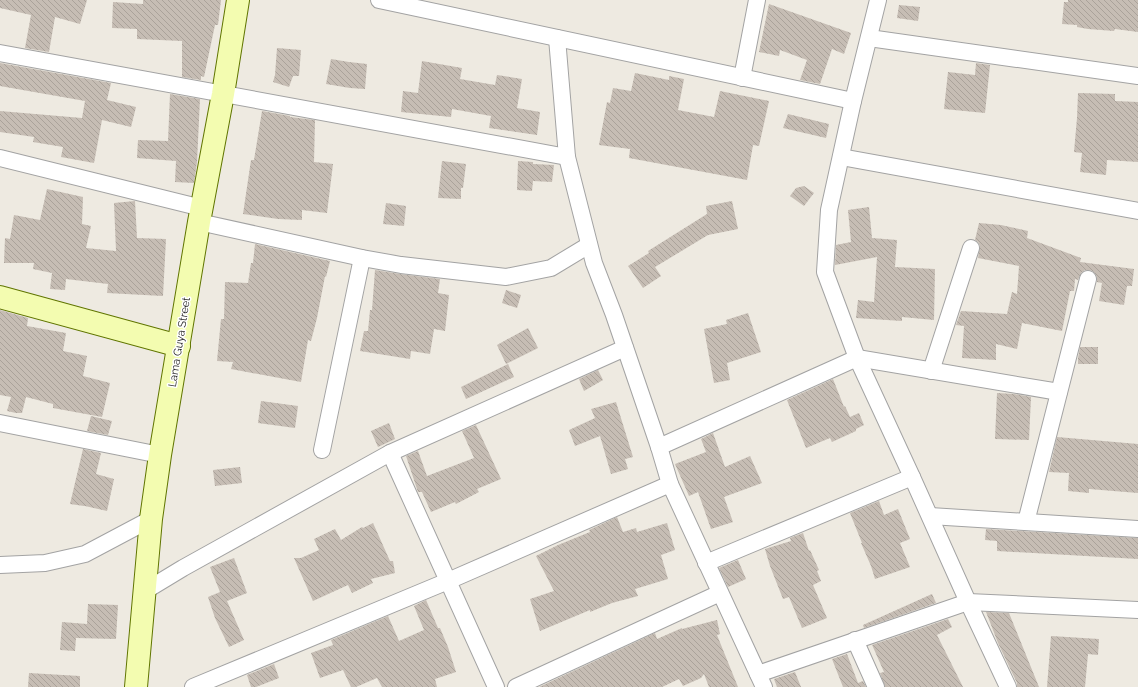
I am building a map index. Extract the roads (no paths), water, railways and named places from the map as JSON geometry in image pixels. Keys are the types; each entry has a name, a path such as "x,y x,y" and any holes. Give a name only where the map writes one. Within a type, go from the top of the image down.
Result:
{"street":[{"name":"Lama Guya Street","path":"136,687 152,519 160,455 238,0"},
{"path":"379,0 408,3 557,38 853,101"},
{"path":"742,78 757,0"},
{"path":"878,0 853,101 829,210 825,272 857,358 1008,687"},
{"path":"557,38 567,157 594,263 614,315 670,484 761,680 855,640 968,602 1138,610"},
{"path":"869,38 1138,76"},
{"path":"0,53 567,157"},
{"path":"841,157 1138,211"},
{"path":"0,158 200,215 362,258 401,265 506,277 551,268 589,245"},
{"path":"931,371 971,248"},
{"path":"322,450 362,258"},
{"path":"1026,522 1088,279"},
{"path":"0,297 179,346"},
{"path":"145,591 183,568 390,453 625,348"},
{"path":"659,447 857,358 1059,392"},
{"path":"0,422 160,455"},
{"path":"390,453 496,687"},
{"path":"706,563 912,477"},
{"path":"193,687 221,682 670,484"},
{"path":"930,516 1138,529"},
{"path":"0,565 45,563 85,554 152,519"},
{"path":"516,687 720,593"},
{"path":"855,640 876,687"}]}
